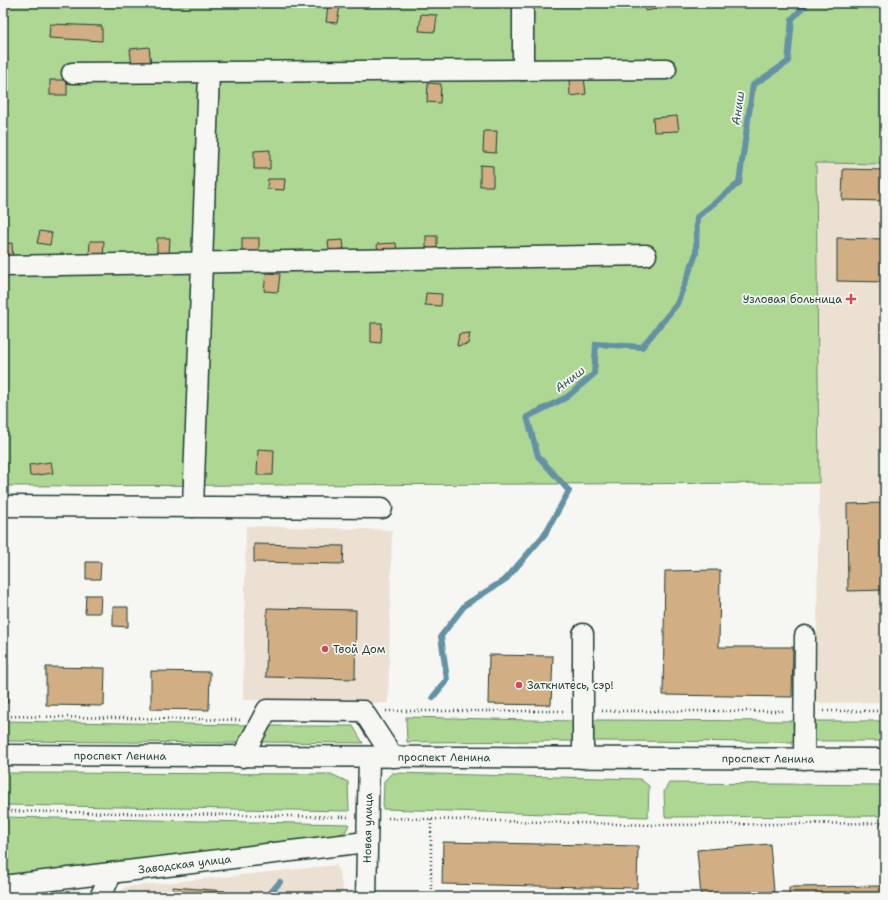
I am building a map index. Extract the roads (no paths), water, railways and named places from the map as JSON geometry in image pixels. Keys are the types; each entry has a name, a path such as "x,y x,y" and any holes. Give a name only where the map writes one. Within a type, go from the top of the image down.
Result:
{"street":[{"path":"523,3 523,70"},
{"path":"72,73 666,69"},
{"path":"193,507 209,73"},
{"path":"3,266 646,255"},
{"path":"3,506 382,508"},
{"path":"583,634 584,758"},
{"path":"804,759 805,636"},
{"path":"242,757 267,710 363,711 393,757"},
{"name":"проспект Ленина","path":"3,755 369,758 885,759"},
{"name":"Новая улица","path":"366,897 369,758"},
{"name":"Заводская улица","path":"3,886 366,842"},
{"path":"100,897 112,873"}],"waterway":[{"name":"Аниш","path":"433,697 447,680 441,636 465,605 506,579 545,534 569,491 538,456 527,417 567,397 594,374 596,344 642,347 677,304 696,254 697,217 739,183 753,85 788,62 792,19 807,3"},
{"name":"Аниш","path":"267,897 280,882"}],"place":[{"name":"Узловая больница","path":"851,299"},
{"name":"Твой Дом","path":"325,649"},
{"name":"Заткнитесь, сэр!","path":"519,685"}]}
